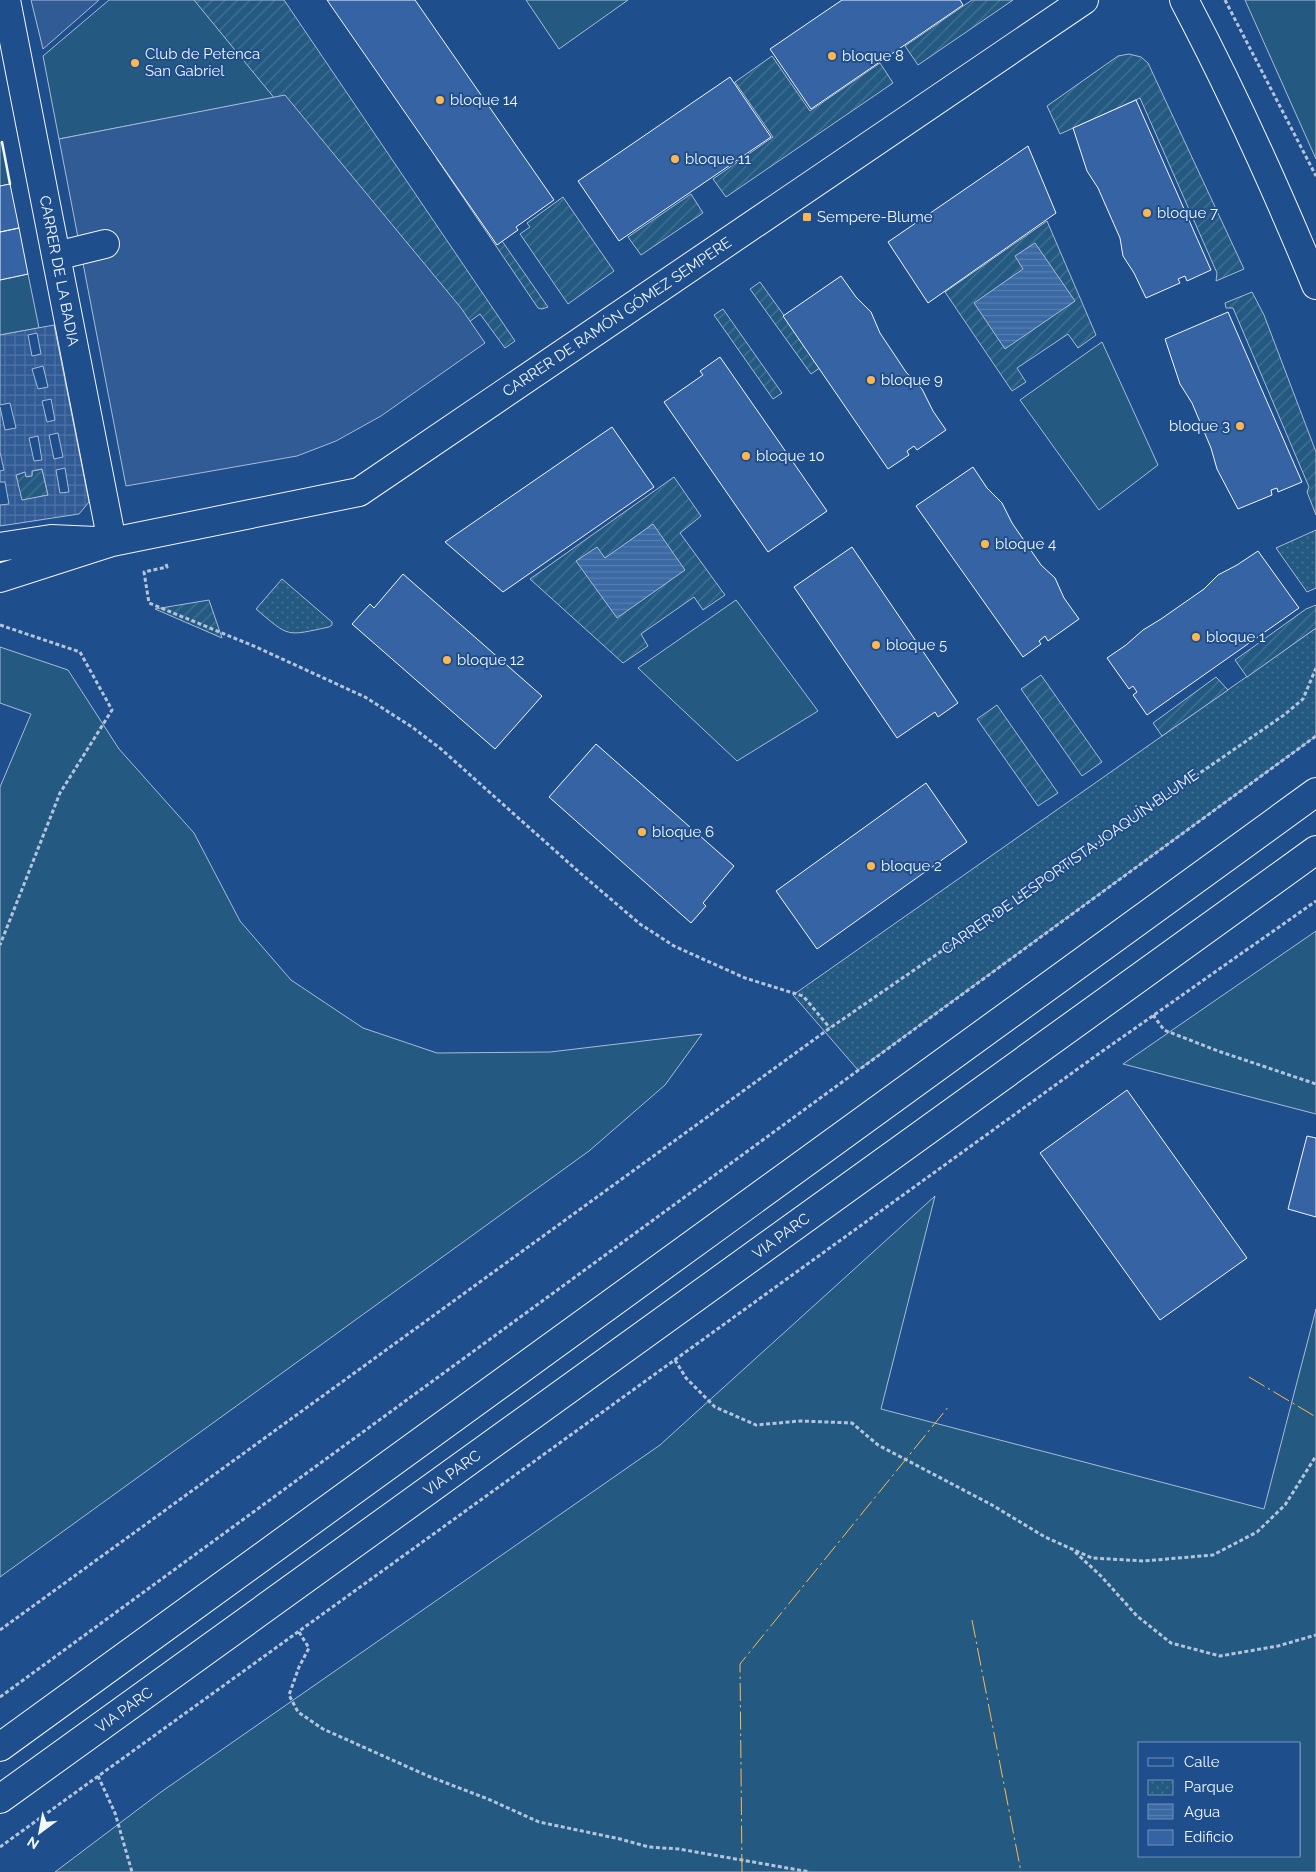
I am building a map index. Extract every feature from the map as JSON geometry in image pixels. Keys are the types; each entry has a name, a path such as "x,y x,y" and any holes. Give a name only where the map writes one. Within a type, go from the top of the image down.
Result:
{"main road":[{"name":"CARRER DE LA BADIA","path":"6,0 112,542"},
{"name":"CARRER DE RAMÓN GÓMEZ SEMPERE","path":"0,578 112,542 359,492 1084,0"},
{"path":"1184,0 1223,76 1282,204 1316,285"},
{"path":"56,256 105,244"},
{"name":"CARRER DE RAMÓN GÓMEZ SEMPERE","path":"0,547 51,539 112,542"},
{"path":"0,1747 1316,792"},
{"name":"VIA PARC","path":"0,1799 1316,850"}],"path":[{"path":"1225,0 1316,176"},
{"path":"165,561 166,567 144,572 149,603 256,647 365,697 412,727 441,749 640,924 674,946 745,978 803,996 830,1028"},
{"path":"0,625 80,652 112,710 60,793 0,945"},
{"name":"CARRER DE L'ESPORTISTA JOAQUÍN BLUME","path":"0,1630 830,1028 1284,715 1303,699 1316,668"},
{"path":"0,1697 1316,736"},
{"path":"0,1847 1153,1015 1316,901"},
{"path":"1153,1015 1164,1030 1218,1051 1316,1084"},
{"path":"675,1360 686,1378 715,1408 756,1425 800,1421 852,1424 878,1445 992,1505 1045,1537 1092,1558 1144,1561 1213,1555 1257,1532 1285,1506 1316,1456"},
{"path":"1074,1550 1101,1576 1136,1616 1170,1643 1220,1656 1278,1646 1316,1635"},
{"path":"299,1632 310,1648 289,1695 298,1712 323,1729 419,1772 488,1799 539,1822 649,1847 679,1849 810,1872"},
{"path":"98,1776 115,1813 132,1872"}],"green space":[{"path":"109,0 214,0 294,94 59,139 43,56"},
{"path":"194,0 284,0 515,341 505,348 480,314 462,327"},
{"path":"526,0 628,0 559,49"},
{"path":"972,0 1013,0 918,65 905,46"},
{"path":"1245,0 1316,0 1316,159"},
{"path":"1129,54 1141,57 1148,63 1244,269 1216,281 1217,273 1140,98 1060,134 1047,106 1118,56"},
{"path":"772,56 810,111 880,63 893,83 726,197 713,179 773,137 735,82"},
{"path":"2,142 10,184 0,186 0,143"},
{"path":"440,152 548,307 538,308 437,159 436,156"},
{"path":"691,194 703,213 641,255 628,237"},
{"path":"563,197 614,271 568,304 520,234 530,227 527,223"},
{"path":"1047,221 1096,335 1078,348 1068,334 1017,368 1026,382 1012,391 945,292"},
{"path":"28,274 39,328 0,335 0,280"},
{"path":"760,282 821,367 811,374 750,289"},
{"path":"1252,292 1264,315 1316,452 1316,515 1307,492 1309,487 1233,308 1226,308 1225,303"},
{"path":"723,309 782,393 773,399 714,315"},
{"path":"1102,342 1158,465 1099,510 1020,400"},
{"path":"42,469 48,495 21,501 16,475 25,472 32,475 32,471"},
{"path":"674,477 701,516 680,533 725,595 703,610 694,597 641,634 648,646 623,663 530,579"},
{"path":"1316,530 1316,588 1307,592 1276,548"},
{"path":"282,579 332,622 332,625 304,632 289,632 283,630 256,609"},
{"path":"209,600 222,638 155,609"},
{"path":"736,600 818,711 737,761 638,668"},
{"path":"1316,605 1316,628 1247,677 1235,660 1306,609"},
{"path":"1316,628 1316,736 858,1070 793,995"},
{"path":"0,647 68,670 119,749 194,833 240,921 291,980 363,1028 437,1053 550,1052 702,1034 665,1085 589,1151 0,1577 0,787 31,714 0,703"},
{"path":"1041,675 1102,762 1082,776 1021,689"},
{"path":"1216,677 1228,690 1162,736 1153,723"},
{"path":"997,705 1058,793 1038,806 977,719"},
{"path":"1316,931 1316,1114 1123,1064"},
{"path":"935,1196 881,1409 1264,1509 1316,1309 1316,1872 55,1872 161,1792 660,1445"}],"shaded area":[{"path":"31,0 99,0 43,49"},
{"path":"285,95 461,308 485,343 381,416 336,441 297,456 126,486 59,139"},
{"path":"54,325 89,502 79,514 0,526 0,505 9,504 5,482 0,482 0,471 4,470 0,452 0,407 5,430 16,428 10,403 0,405 0,335","holes":["37,333 41,354 32,356 28,335","43,366 48,387 38,389 32,369","51,399 55,420 47,422 42,401","58,433 63,457 54,459 49,435","38,436 42,460 34,461 29,438","65,468 69,492 60,493 56,470","42,469 48,495 22,500 16,475 25,472 26,477 32,476 32,471"]}],"water":[{"path":"1035,243 1075,301 1005,349 974,303 1023,269 1015,256"},
{"path":"653,524 685,570 617,618 576,561 597,547 605,558"}],"building":[{"name":"bloque 14","path":"327,0 415,0 554,200 516,227 518,230 497,245"},
{"name":"bloque 8","path":"842,0 960,0 963,5 811,109 770,49"},
{"name":"bloque 11","path":"730,77 771,137 619,241 578,181"},
{"name":"bloque 7","path":"1136,100 1211,270 1187,281 1185,276 1178,279 1180,283 1146,298 1123,256 1120,238 1098,188 1087,171 1073,128"},
{"path":"1028,146 1056,213 928,303 888,242"},
{"path":"10,184 19,228 0,232 0,186"},
{"path":"19,228 28,274 0,280 0,232"},
{"name":"bloque 9","path":"841,276 856,297 871,312 880,333 906,372 922,389 933,411 946,430 917,450 914,446 907,451 909,455 888,469 783,316"},
{"name":"bloque 3","path":"1228,312 1302,482 1278,492 1277,488 1271,490 1272,495 1238,509 1217,469 1211,448 1192,403 1180,384 1165,339"},
{"name":"bloque 10","path":"720,357 827,511 768,552 664,402 703,375 700,371"},
{"path":"612,427 654,487 503,592 445,542"},
{"name":"bloque 4","path":"973,467 987,488 1002,503 1012,523 1041,565 1055,578 1064,598 1079,619 1048,641 1045,636 1039,641 1041,644 1023,657 916,506"},
{"name":"bloque 5","path":"852,547 958,703 938,717 935,712 897,738 794,587"},
{"name":"bloque 1","path":"1258,551 1299,608 1147,715 1133,695 1137,692 1133,686 1129,689 1107,658 1143,630 1204,589 1218,575"},
{"name":"bloque 12","path":"403,574 542,696 495,749 352,624 370,604 374,608"},
{"name":"bloque 6","path":"596,744 734,866 703,903 706,906 691,923 549,797"},
{"name":"bloque 2","path":"926,783 967,842 817,949 776,891"},
{"path":"1127,1090 1247,1258 1160,1320 1040,1153"},
{"path":"1307,1136 1316,1138 1316,1217 1288,1209"}],"wall":[{"path":"2,142 10,184"}],"power":[{"path":"1249,1377 1316,1417"},
{"path":"742,1872 740,1664 949,1406"},
{"path":"972,1620 1021,1872"}],"place":[{"name":"bloque 8","path":"832,56"},
{"name":"Club de Petenca San Gabriel","path":"135,63"},
{"name":"bloque 14","path":"440,100"},
{"name":"bloque 11","path":"675,159"},
{"name":"bloque 7","path":"1147,213"},
{"name":"Sempere-Blume","path":"807,217"},
{"name":"bloque 9","path":"871,380"},
{"name":"bloque 3","path":"1240,426"},
{"name":"bloque 10","path":"746,456"},
{"name":"bloque 4","path":"985,544"},
{"name":"bloque 1","path":"1196,637"},
{"name":"bloque 5","path":"876,645"},
{"name":"bloque 12","path":"447,660"},
{"name":"bloque 6","path":"642,832"},
{"name":"bloque 2","path":"871,866"}]}
